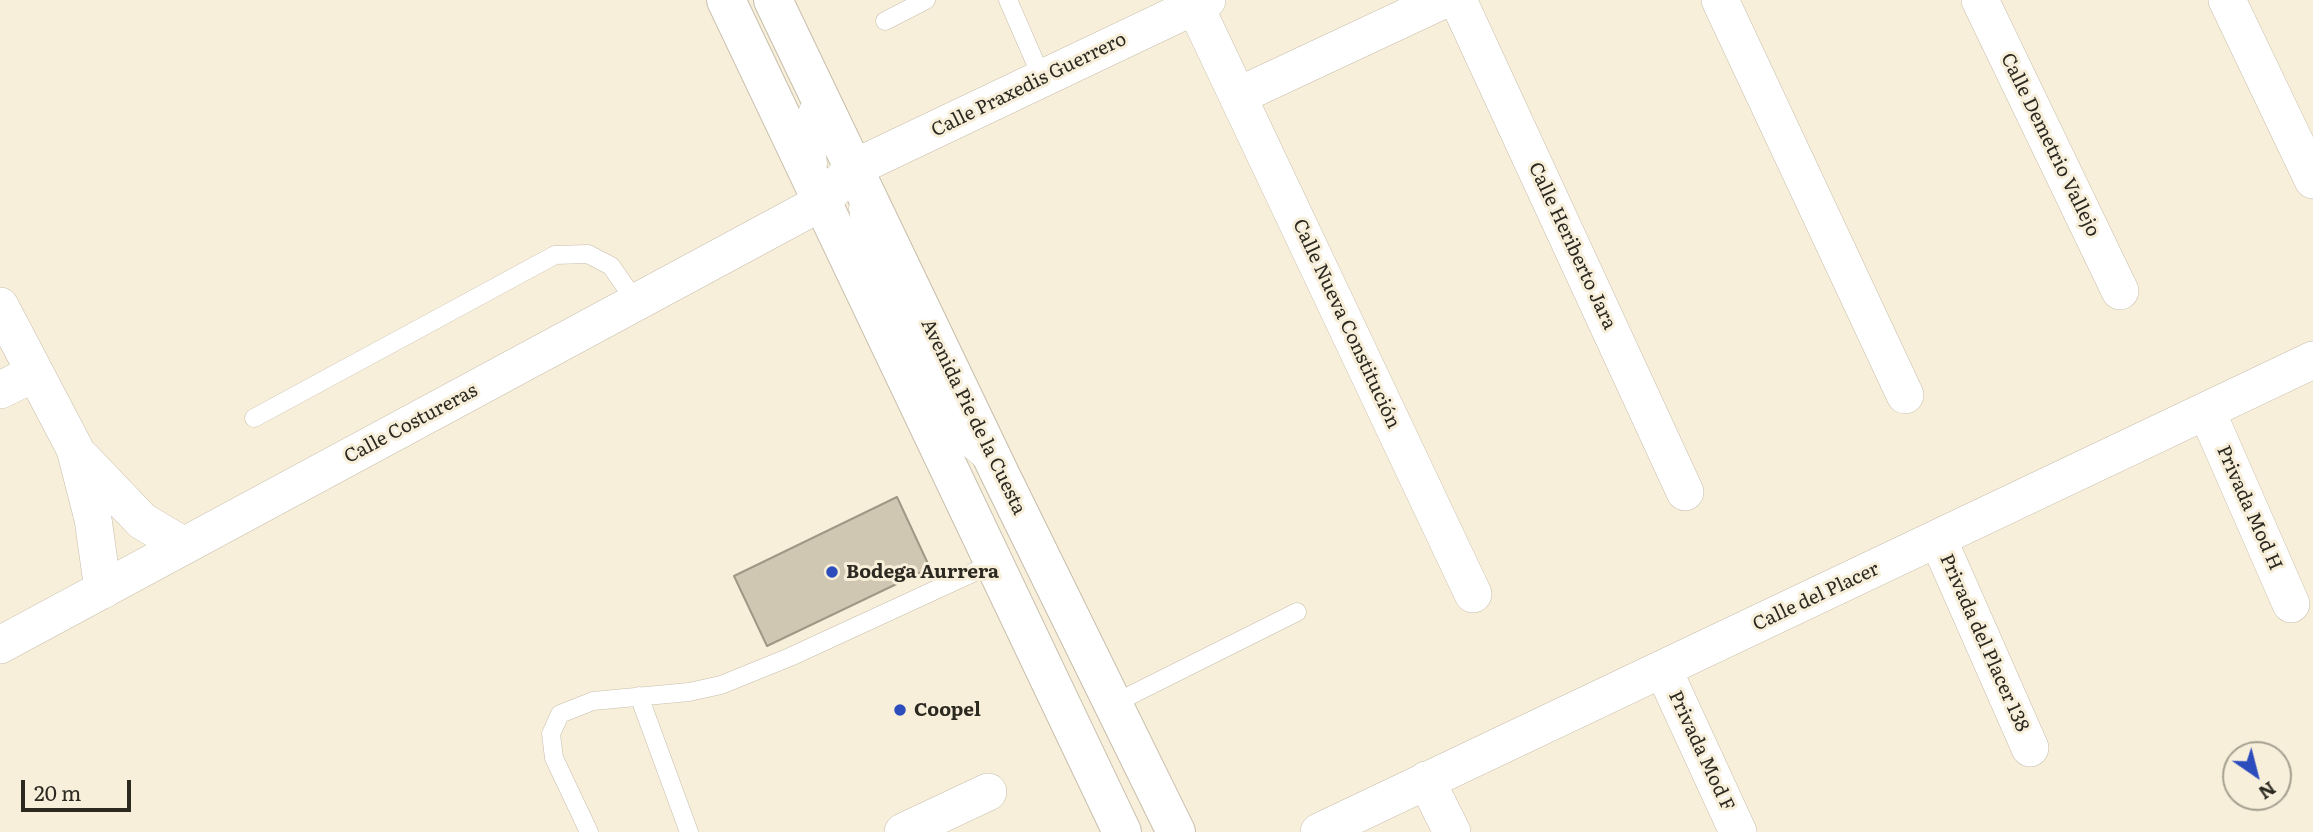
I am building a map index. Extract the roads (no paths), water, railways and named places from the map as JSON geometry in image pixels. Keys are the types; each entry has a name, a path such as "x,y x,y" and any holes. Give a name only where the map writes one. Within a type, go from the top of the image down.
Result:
{"main road":[{"path":"726,0 1122,832"},
{"name":"Avenida Pie de la Cuesta","path":"773,0 852,169 1176,832"}],"street":[{"path":"1238,96 1443,0"},
{"name":"Calle Heriberto Jara","path":"1458,0 1685,492"},
{"path":"1720,0 1905,395"},
{"name":"Calle Demetrio Vallejo","path":"1980,0 2120,291"},
{"path":"2227,0 2313,180"},
{"name":"Calle Praxedis Guerrero","path":"852,169 1202,2"},
{"name":"Calle Nueva Constitución","path":"1202,2 1219,54 1238,96 1473,594"},
{"name":"Calle Costureras","path":"0,645 822,202 852,169"},
{"path":"0,306 75,449 89,495 103,590"},
{"name":"Calle del Placer","path":"1319,832 2313,360"},
{"path":"0,390 35,373"},
{"name":"Privada Mod H","path":"2207,412 2291,604"},
{"path":"75,449 107,487 142,521 184,546"},
{"name":"Privada del Placer 138","path":"1938,539 2029,748"},
{"name":"Privada Mod F","path":"1663,669 1738,832"},
{"path":"1426,780 1452,832"},
{"path":"903,832 988,792"}],"lane":[{"path":"753,0 813,121 822,202"},
{"path":"885,20 926,0"},
{"path":"1008,0 1042,78"},
{"path":"254,418 555,255 588,254 611,265 636,302"},
{"path":"589,832 554,758 551,734 560,714 593,701 689,692 721,685 790,657 994,562"},
{"path":"1113,704 1297,612"},
{"path":"639,696 690,832"}],"place":[{"name":"Bodega Aurrera","path":"832,572"},
{"name":"Coopel","path":"900,710"}]}
